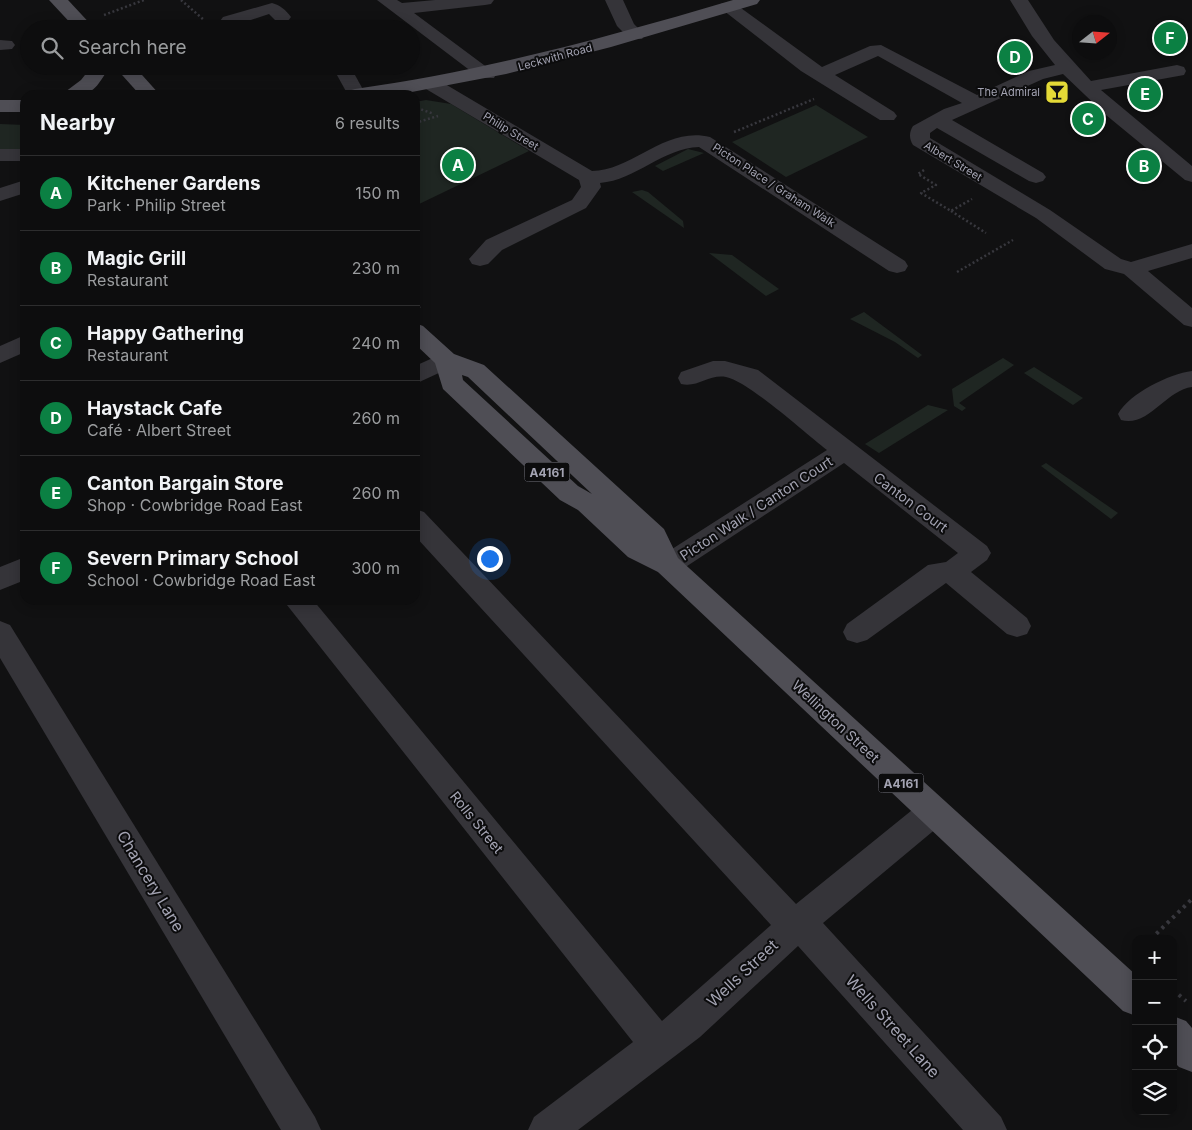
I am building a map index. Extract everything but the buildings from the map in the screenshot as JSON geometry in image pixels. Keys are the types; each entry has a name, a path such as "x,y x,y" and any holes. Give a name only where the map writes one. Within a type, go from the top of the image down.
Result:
{"main road":[{"path":"58,0 77,20"},
{"name":"Leckwith Road","path":"394,90 433,85 487,74 636,34 752,0"},
{"path":"82,90 92,82 96,75"},
{"path":"132,75 146,90"},
{"path":"0,106 20,106"},
{"path":"420,336 446,360"},
{"name":"Wellington Street","path":"446,360 452,383 569,492 587,503 638,550 668,565 1132,996"},
{"path":"1177,1038 1192,1054"}],"street":[{"path":"392,4 485,0"},
{"path":"614,0 626,26 636,34"},
{"path":"1018,0 1045,40 1067,67 1088,88 1192,176"},
{"path":"392,4 414,20"},
{"path":"728,7 820,75 887,116"},
{"path":"232,20 272,8 282,17"},
{"path":"420,25 487,74"},
{"path":"820,75 876,50 881,50 977,103"},
{"name":"Albert Street","path":"1067,67 1036,75 936,120 920,130 920,141 1043,214 1113,264 1132,269"},
{"path":"1088,88 1177,71"},
{"path":"346,75 353,90"},
{"name":"Philip Street","path":"433,85 588,177"},
{"path":"936,120 1036,177"},
{"name":"Picton Place / Graham Walk","path":"588,177 607,177 681,141 691,139 709,143 897,266"},
{"path":"0,155 20,155"},
{"path":"480,259 494,245 579,204 591,187 588,177"},
{"path":"0,195 20,188"},
{"path":"1132,269 1192,251"},
{"path":"1132,269 1192,320"},
{"path":"0,355 20,345"},
{"path":"420,373 446,360"},
{"name":"Canton Court","path":"690,378 710,368 730,369 749,376 977,553 952,572"},
{"path":"1130,414 1174,383 1184,379 1192,379"},
{"name":"Picton Walk / Canton Court","path":"668,565 844,451"},
{"name":"Wells Street Lane","path":"420,524 988,1130"},
{"path":"0,580 20,570"},
{"path":"857,632 938,573 952,572 1017,626"},
{"name":"Rolls Street","path":"301,605 658,1044"},
{"name":"Chancery Lane","path":"0,633 302,1130"},
{"name":"Wells Street","path":"547,1130 658,1044 687,1024 796,924 933,812"}],"path":[{"path":"101,16 144,0"},
{"path":"709,143 840,88"},
{"path":"420,109 426,113 441,115"},
{"path":"922,166 927,169 918,174 936,185 920,193 986,232"},
{"path":"951,211 980,195"},
{"path":"957,272 1013,240"},
{"path":"1155,935 1192,899"},
{"path":"1177,994 1192,1007"}],"shaded area":[{"path":"426,100 451,104 529,151 420,204 420,101"},
{"path":"816,105 868,137 786,177 732,142"},
{"path":"0,124 20,125 20,152 0,152"},
{"path":"688,149 704,153 663,171 655,166"},
{"path":"642,190 648,192 683,221 684,228 632,192"},
{"path":"709,253 732,255 779,289 766,296"},
{"path":"864,312 922,355 918,358 895,342 850,319"},
{"path":"1003,358 1014,365 959,403 966,408 962,411 954,406 952,389"},
{"path":"1034,367 1083,398 1073,405 1024,373"},
{"path":"928,405 948,410 879,453 865,444"},
{"path":"1046,463 1118,513 1111,519 1041,466"}],"place":[{"name":"Severn Primary School","path":"1170,38"},
{"name":"Haystack Cafe","path":"1015,57"},
{"name":"The Admiral","path":"1057,92"},
{"name":"Canton Bargain Store","path":"1145,94"},
{"name":"Happy Gathering","path":"1088,119"},
{"name":"Kitchener Gardens","path":"458,165"},
{"name":"Magic Grill","path":"1144,166"}]}
